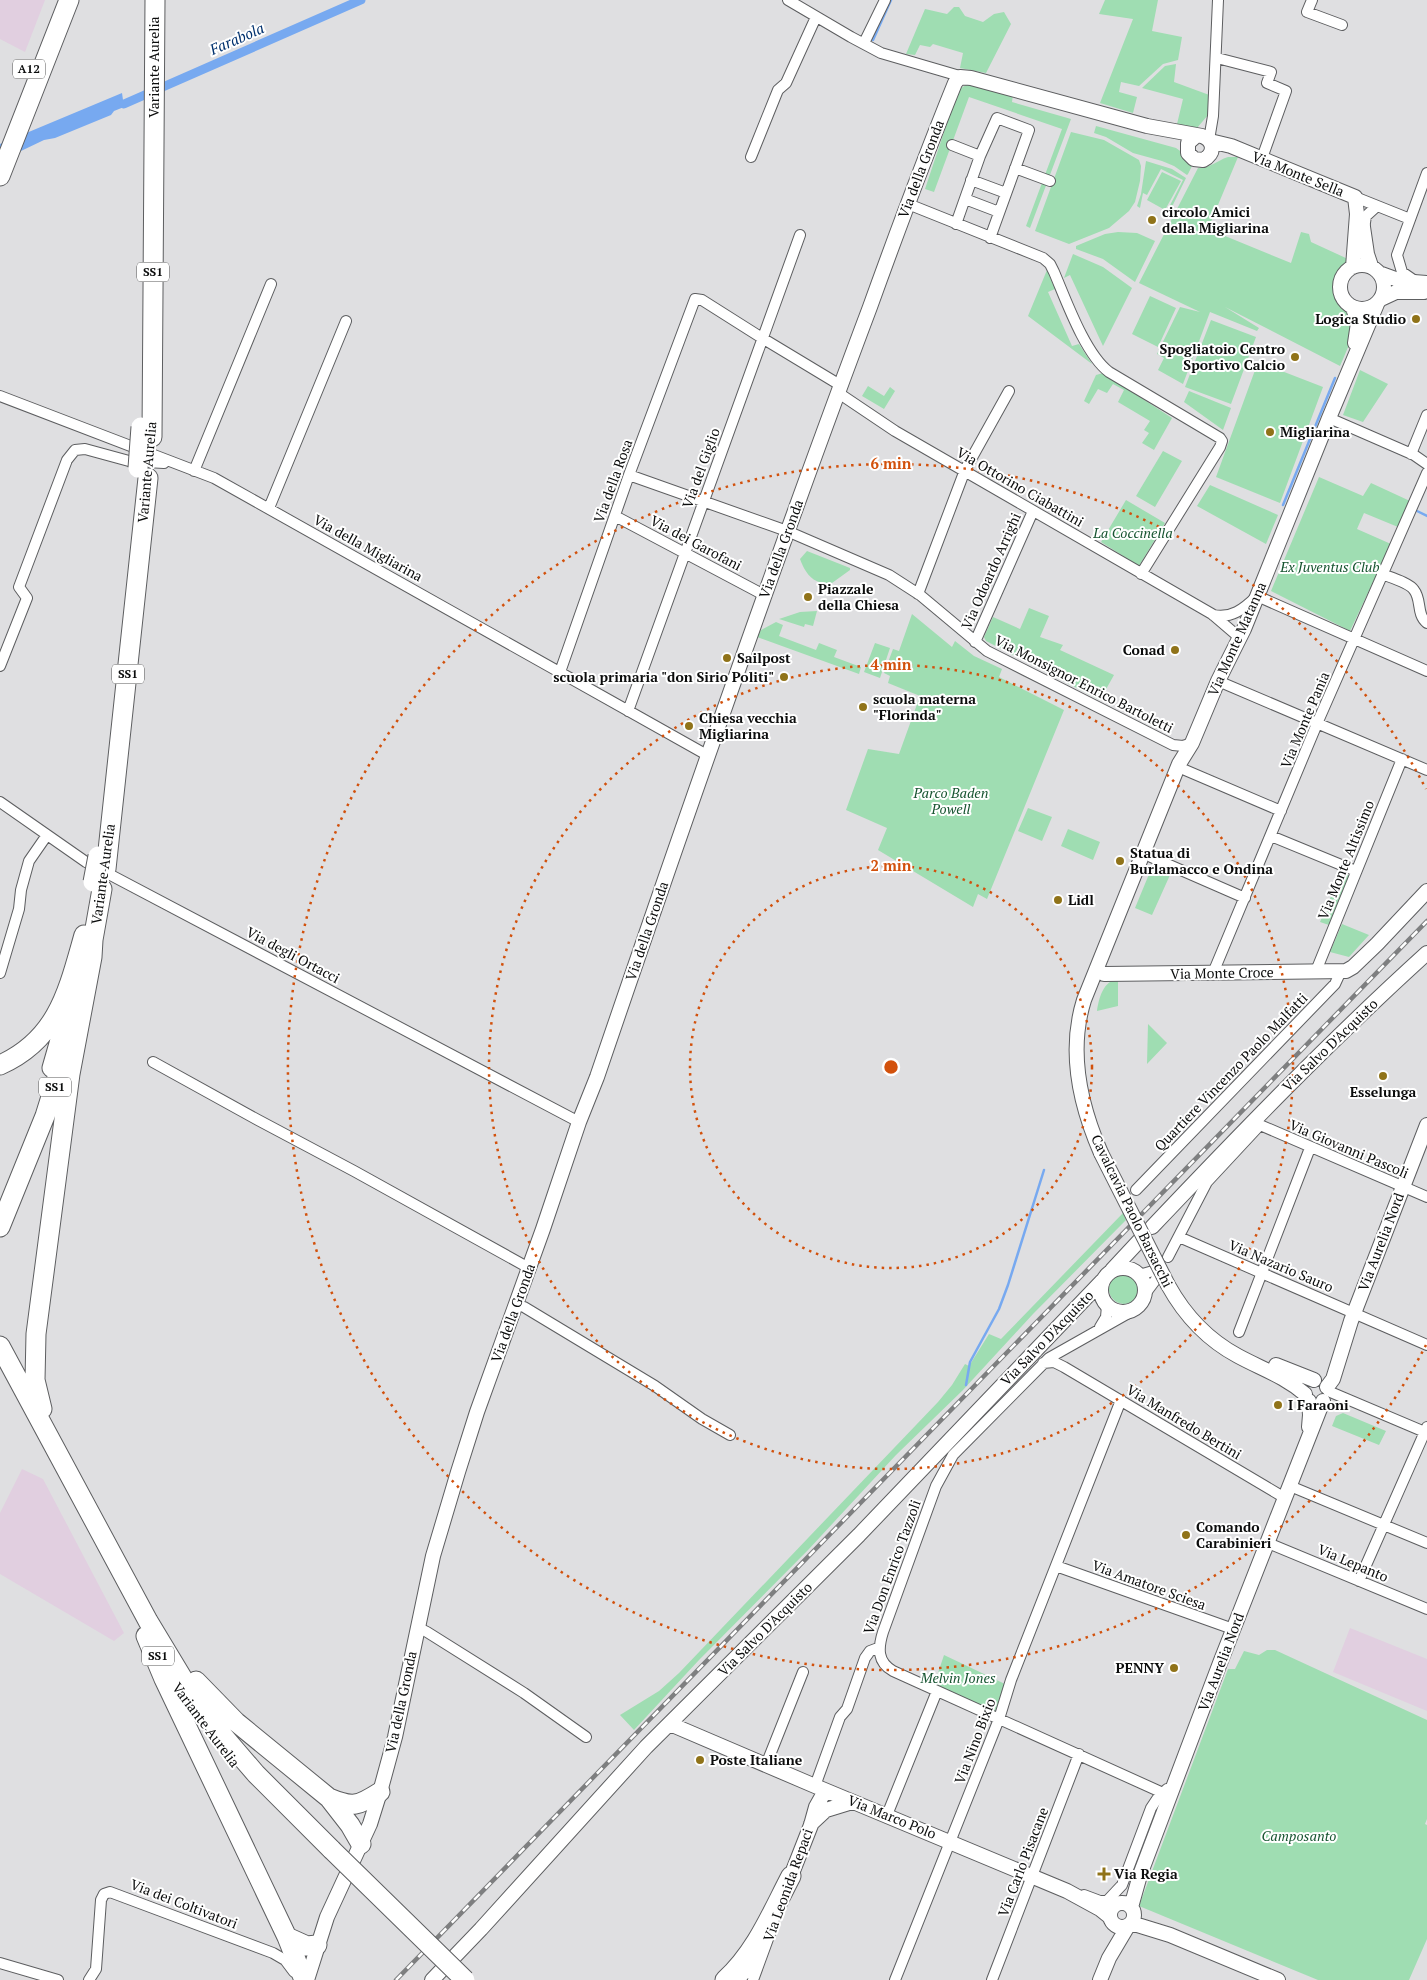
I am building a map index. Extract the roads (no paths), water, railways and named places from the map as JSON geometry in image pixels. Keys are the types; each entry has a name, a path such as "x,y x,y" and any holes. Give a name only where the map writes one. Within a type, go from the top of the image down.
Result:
{"highway":[{"name":"A12","path":"3,170 6,138 56,0"},
{"name":"A12","path":"6,138 69,0"},
{"name":"Variante Aurelia","path":"88,938 100,874 121,653 143,473 146,432 143,382 149,60 144,0"},
{"name":"Variante Aurelia","path":"149,60 155,0"},
{"path":"0,1065 25,1050 53,1022 61,1007 88,938"},
{"path":"63,1463 39,1400 35,1380 35,1358 38,1319 70,1074 92,957 88,938"},
{"name":"SS1","path":"0,1203 34,1120 56,1055 88,938"},
{"name":"SS1","path":"0,1227 35,1144 54,1090 74,1019 88,938"},
{"path":"0,1346 63,1463"},
{"name":"Variante Aurelia","path":"0,1365 147,1628"},
{"name":"Variante Aurelia","path":"63,1463 180,1691 214,1738 246,1777 465,1980"},
{"path":"147,1628 222,1710 329,1798 350,1825 361,1844"},
{"path":"147,1628 173,1699 306,1980"},
{"path":"329,1798 345,1804 356,1805 380,1792"},
{"name":"Variante Aurelia","path":"329,1854 452,1980"},
{"path":"725,1980 742,1963 754,1946 791,1876"},
{"path":"287,1937 303,1945 317,1945"}],"street":[{"path":"788,0 885,54 1205,141"},
{"path":"864,43 885,0"},
{"path":"1147,126 1175,138 1187,148 1190,155 1197,160 1203,160 1205,141 1214,110 1218,0"},
{"path":"1312,0 1307,12 1342,25"},
{"path":"751,157 778,90 786,83 816,17"},
{"path":"1217,58 1272,72 1268,83 1286,91 1262,158"},
{"name":"Via della Gronda","path":"306,1980 328,1917 361,1844 380,1792 394,1738 432,1556 477,1412 579,1122 597,1077 707,755 838,389 954,83 963,76"},
{"path":"956,224 980,156 997,118 1029,130 990,238"},
{"path":"1187,148 1190,140 1205,141"},
{"name":"Via Monte Sella","path":"1205,141 1262,158 1410,219"},
{"path":"952,145 980,156"},
{"path":"1015,168 1050,181"},
{"path":"1424,286 1402,272 1396,258 1427,173"},
{"path":"971,180 1006,193"},
{"name":"Via Monte Sella","path":"1352,266 1357,214 1355,197"},
{"path":"965,198 1000,212"},
{"path":"908,204 1040,257 1050,264 1096,359 1106,369 1217,436 1222,441 1141,574"},
{"path":"1364,229 1366,216 1377,206"},
{"name":"Via Monte Sella","path":"1357,214 1364,229 1366,254 1375,269"},
{"name":"Via del Giglio","path":"628,711 800,236"},
{"path":"1362,265 1401,281 1424,286 1396,292 1365,309 1353,308 1344,301 1340,287 1342,277 1352,266 1362,265"},
{"path":"1375,269 1384,288 1379,301"},
{"path":"194,471 271,284"},
{"name":"Via Ottorino Ciabattini","path":"693,301 697,298 702,300 762,338 895,430 1212,614 1240,638"},
{"name":"Via della Rosa","path":"560,672 629,475 693,301"},
{"name":"Via Monte Matanna","path":"1101,969 1182,767 1192,751 1192,743 1218,681 1240,638 1329,418 1379,301"},
{"name":"Via Monte Matanna","path":"1350,368 1358,326 1353,308"},
{"path":"269,508 346,321"},
{"path":"918,594 965,470 1009,391"},
{"name":"Via della Migliarina","path":"0,396 214,478 707,755"},
{"path":"1411,454 1427,415"},
{"path":"1329,418 1411,454 1427,464"},
{"path":"0,666 27,598 19,587 67,460 75,450 85,449 129,461 171,463"},
{"name":"Via Monsignor Enrico Bartoletti","path":"629,475 787,530 889,575 918,594 986,651 1173,745 1183,746 1192,743"},
{"name":"Via Monte Pania","path":"1213,973 1317,724 1426,477"},
{"name":"Via Odoardo Arrighi","path":"975,642 1033,511"},
{"name":"Via dei Garofani","path":"615,516 764,595"},
{"path":"1382,574 1413,588 1421,615 1427,623"},
{"path":"1212,614 1223,616 1234,613 1242,609 1257,596 1427,671"},
{"path":"1218,681 1427,770"},
{"path":"1173,745 1178,752 1182,767 1281,811"},
{"name":"Via Monte Altissimo","path":"1316,972 1402,759"},
{"name":"Via Monte Matanna","path":"1101,969 1151,857 1182,767"},
{"name":"Via degli Ortacci","path":"0,802 86,862 579,1122"},
{"path":"0,973 19,909 21,890 29,861 47,835"},
{"path":"1270,836 1356,871"},
{"path":"1151,857 1245,898"},
{"path":"1341,971 1352,967 1377,944 1427,891"},
{"name":"Via Salvo D'Acquisto","path":"1152,1227 1244,1130 1320,1054 1427,953"},
{"name":"Via Monte Croce","path":"1101,969 1213,973 1341,971"},
{"name":"Cavalcavia Paolo Barsacchi","path":"1101,969 1090,1012 1086,1039 1089,1088 1106,1152 1163,1279 1226,1338 1318,1390"},
{"name":"Quartiere Vincenzo Paolo Malfatti","path":"1136,1190 1335,984 1341,971"},
{"path":"153,1062 346,1166 529,1268"},
{"name":"Via Giovanni Pascoli","path":"1179,1237 1207,1182 1260,1125 1427,1197"},
{"name":"Via Aurelia Nord","path":"1100,1980 1108,1958 1116,1909 1140,1875 1304,1450 1318,1390 1333,1379 1354,1313 1427,1125"},
{"path":"1240,1332 1310,1148"},
{"path":"1168,1257 1179,1237"},
{"name":"Via Nazario Sauro","path":"1179,1237 1427,1345"},
{"name":"Via Salvo D'Acquisto","path":"432,1980 670,1724 859,1535 1138,1242 1133,1256 1136,1272 1144,1284 1145,1294"},
{"path":"1112,1270 1123,1267 1163,1279"},
{"path":"1134,1310 1142,1302 1145,1294 1163,1279"},
{"name":"Via Salvo D'Acquisto","path":"1102,1281 1101,1287 1105,1302 1120,1312 1134,1310"},
{"path":"1077,1306 1088,1300 1105,1302 1106,1317 1099,1328"},
{"path":"516,1305 524,1307 655,1386 702,1419 730,1435"},
{"name":"Via Don Enrico Tazzoli","path":"1134,1310 1060,1350 1043,1363 960,1447 944,1469 929,1505 878,1648 881,1658 890,1669 1163,1793"},
{"path":"1069,1370 1066,1364 1066,1357 1074,1344"},
{"name":"Via Manfredo Bertini","path":"1043,1363 1054,1362 1287,1492 1384,1524 1427,1543"},
{"path":"1318,1390 1426,1431 1359,1581"},
{"name":"Via Nino Bixio","path":"895,1980 999,1718 1011,1680 1121,1400"},
{"name":"Via Lepanto","path":"1268,1543 1427,1610"},
{"name":"Via Amatore Sciesa","path":"1056,1566 1233,1630"},
{"path":"417,1627 524,1693 586,1737"},
{"path":"824,1790 840,1717 847,1709 865,1658 870,1651 878,1648"},
{"path":"766,1765 803,1672"},
{"path":"887,1815 937,1691"},
{"name":"Via Marco Polo","path":"670,1724 852,1802 951,1841 1067,1891 1116,1909 1170,1935 1278,1980"},
{"name":"Via Carlo Pisacane","path":"992,1980 1079,1754"},
{"path":"800,1780 811,1794 816,1816 852,1802"},
{"path":"1130,1924 1134,1917 1116,1909 1121,1886 1151,1808 1175,1781"},
{"name":"Via Leonida Repaci","path":"752,1980 816,1816 824,1790"},
{"name":"Via dei Coltivatori","path":"90,1980 96,1969 102,1898 106,1893 114,1892 273,1953 285,1960 300,1980"},
{"name":"Via Marco Polo","path":"1116,1909 1120,1927 1130,1924 1170,1935"},
{"name":"Via Aurelia Nord","path":"1108,1958 1130,1924"},
{"path":"740,1980 751,1968 765,1947"},
{"path":"0,1963 58,1980"}],"water":[{"path":"122,93 124,107 114,111 111,115 55,138 44,140 0,161 0,144"}],"waterway":[{"name":"Farabola","path":"124,104 361,0"},
{"path":"873,40 891,0"},
{"path":"1283,505 1335,378"},
{"path":"1417,511 1427,516"},
{"path":"966,1385 970,1362 999,1309 1008,1285 1044,1170"}],"railway":[{"path":"396,1980 1427,921"}],"place":[{"name":"circolo Amici della Migliarina","path":"1152,220"},
{"name":"Logica Studio","path":"1416,319"},
{"name":"Spogliatoio Centro Sportivo Calcio","path":"1295,357"},
{"name":"Migliarina","path":"1270,432"},
{"name":"Piazzale della Chiesa","path":"808,597"},
{"name":"Conad","path":"1175,650"},
{"name":"Sailpost","path":"727,658"},
{"name":"scuola primaria \"don Sirio Politi\"","path":"784,677"},
{"name":"scuola materna \"Florinda\"","path":"863,707"},
{"name":"Chiesa vecchia Migliarina","path":"689,726"},
{"name":"Statua di Burlamacco e Ondina","path":"1120,861"},
{"name":"Lidl","path":"1058,900"},
{"name":"Esselunga","path":"1383,1076"},
{"name":"I Faraoni","path":"1278,1405"},
{"name":"Comando Carabinieri","path":"1186,1535"},
{"name":"PENNY","path":"1174,1668"},
{"name":"Poste Italiane","path":"700,1760"},
{"name":"Via Regia","path":"1104,1874"}],"park label":[{"name":"La Coccinella","path":"1133,533"},
{"name":"Ex Juventus Club","path":"1330,567"},
{"name":"Parco Baden Powell","path":"951,802"},
{"name":"Melvin Jones","path":"958,1678"},
{"name":"Camposanto","path":"1299,1836"}]}
